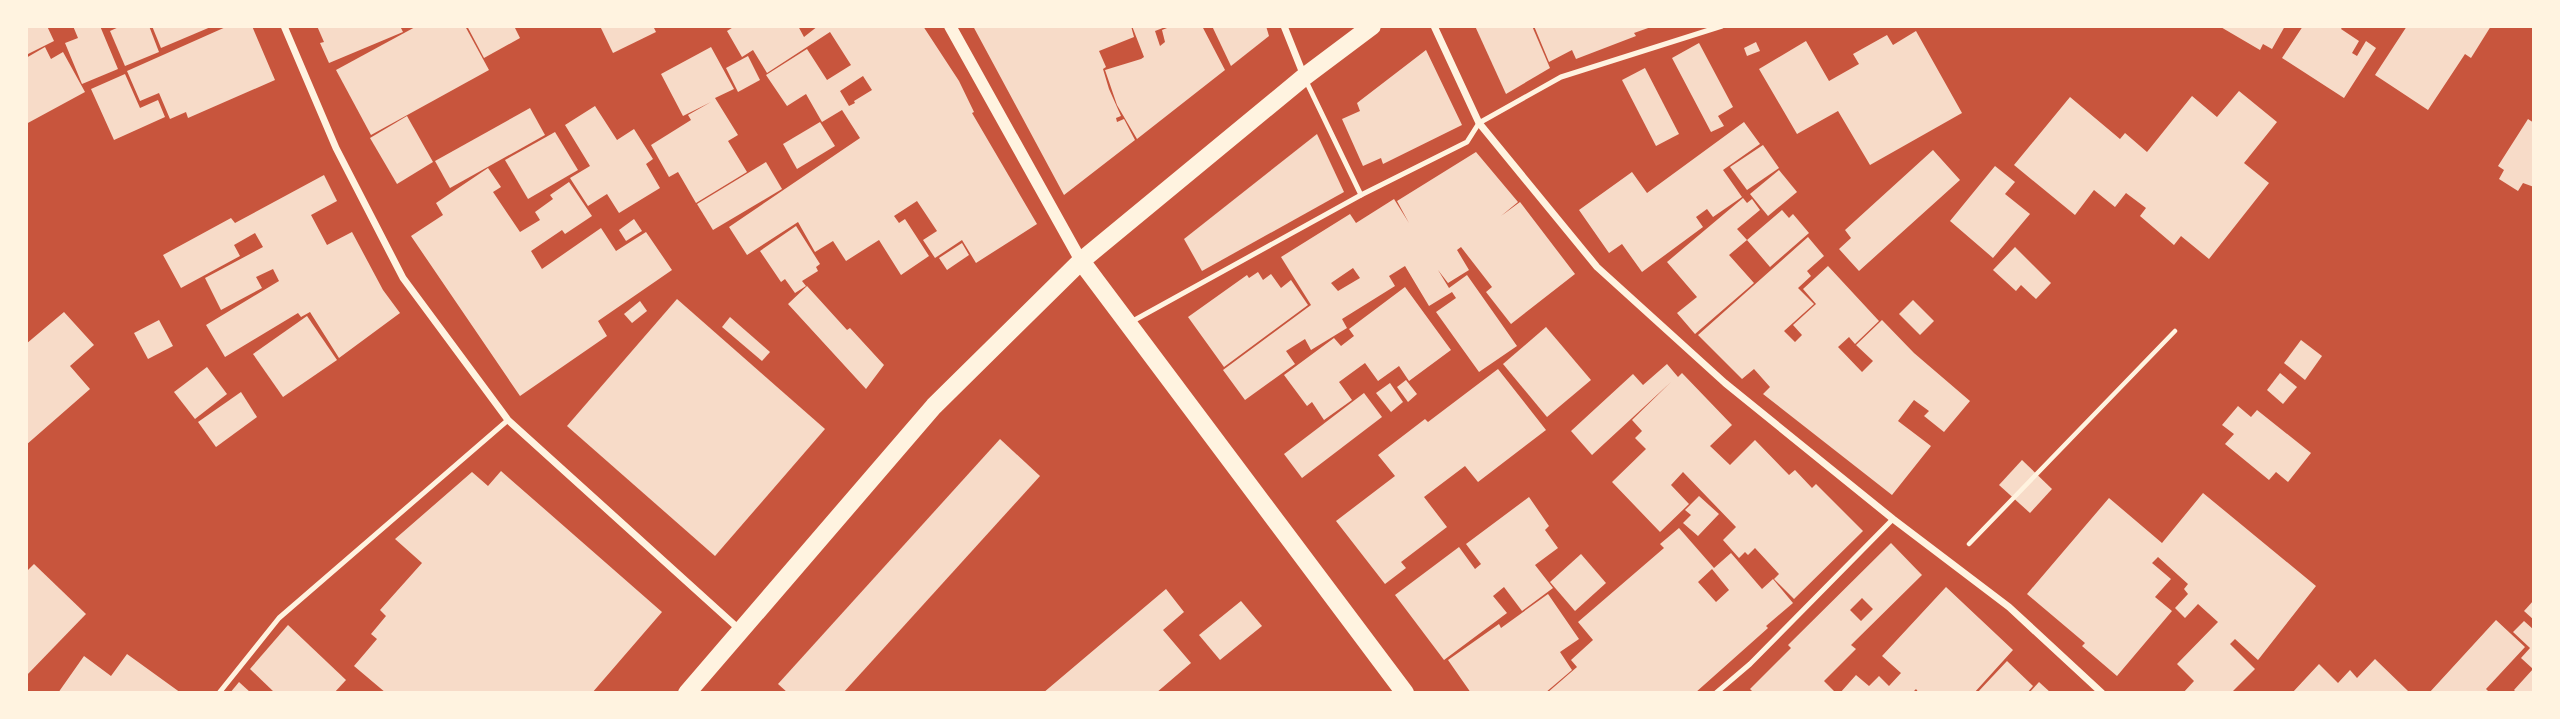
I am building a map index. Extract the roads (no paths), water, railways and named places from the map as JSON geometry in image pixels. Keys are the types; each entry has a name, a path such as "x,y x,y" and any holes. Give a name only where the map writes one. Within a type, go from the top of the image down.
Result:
{"main road":[{"path":"687,693 739,629 934,406 1081,261 1304,77 1372,26"},
{"path":"1081,261 1405,693"}],"street":[{"path":"284,26 336,148 403,278 508,420 739,629"},
{"path":"950,26 1081,261"},
{"path":"1284,26 1304,77"},
{"path":"1434,26 1479,123 1597,267 1725,383 1893,519 2009,607 2102,693"}],"lane":[{"path":"1129,324 1361,195 1467,142 1479,123 1561,77 1722,26"},
{"path":"1304,77 1361,195"},
{"path":"219,693 279,618 508,420"},
{"path":"1716,693 1750,664 1893,519"}]}
